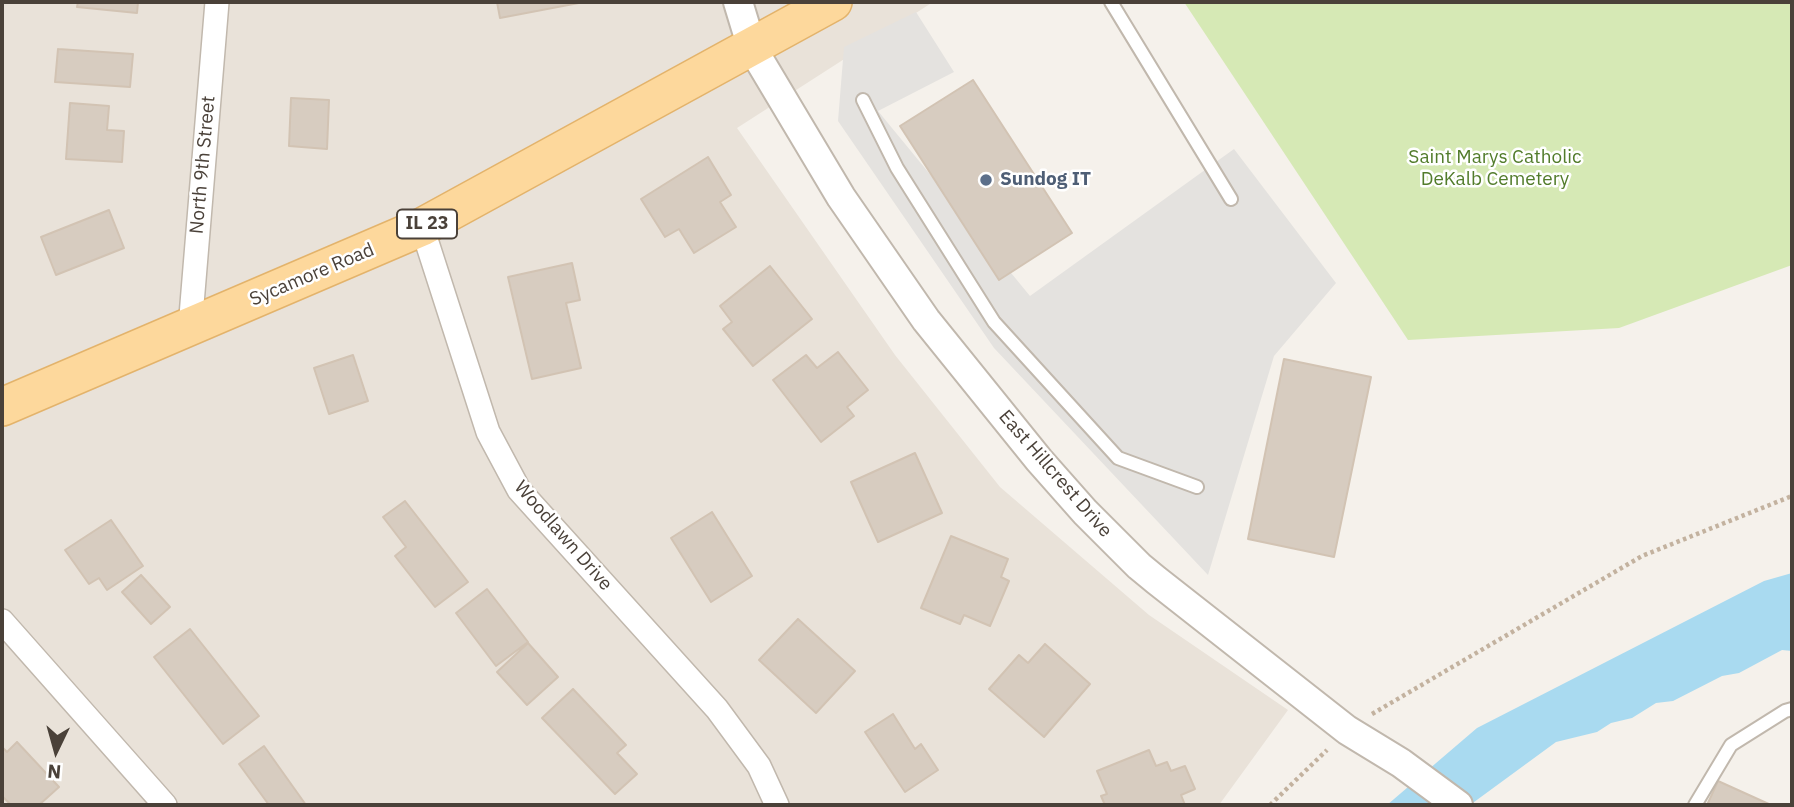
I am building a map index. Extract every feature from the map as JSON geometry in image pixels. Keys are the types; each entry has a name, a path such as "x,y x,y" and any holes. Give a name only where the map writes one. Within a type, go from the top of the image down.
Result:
{"main road":[{"name":"Sycamore Road","path":"2,407 422,227 833,2"}],"street":[{"name":"North 9th Street","path":"190,328 217,2"},
{"name":"East Hillcrest Drive","path":"738,2 752,48 841,197 918,309 1039,460 1085,512 1139,566 1347,730 1401,763 1458,805"},
{"name":"Woodlawn Drive","path":"422,227 488,432 519,490 717,709 760,766 776,805"},
{"path":"2,621 165,805"}],"lane":[{"path":"1111,2 1231,199"},
{"path":"863,100 897,167 994,322 1118,458 1197,487"},
{"path":"1695,805 1731,745 1792,709"}],"path":[{"path":"1270,805 1347,730 1401,695 1642,556 1792,496"}],"shaded area":[{"path":"2,2 933,2 737,128 895,355 1000,487 1149,615 1288,710 1219,805 2,805"},
{"path":"916,12 954,72 878,111 1030,296 1234,149 1336,283 1274,356 1208,575 994,348 838,121 844,47"}],"green space":[{"name":"Saint Marys Catholic DeKalb Cemetery","path":"1184,2 1792,2 1792,265 1619,328 1408,340"}],"water":[{"path":"1792,573 1792,651 1782,650 1739,673 1722,676 1673,701 1656,703 1632,718 1611,723 1597,732 1556,742 1470,805 1387,805 1477,728 1764,581"}],"building":[{"path":"78,2 138,2 137,13 77,7"},
{"path":"497,2 584,2 500,18"},
{"path":"58,49 133,54 130,87 55,82"},
{"name":"Sundog IT","path":"973,80 1072,233 999,280 900,126"},
{"path":"291,98 329,100 327,149 289,146"},
{"path":"70,103 109,106 107,130 124,131 122,162 66,159"},
{"path":"708,157 731,195 720,202 736,227 694,253 679,229 665,237 641,199"},
{"path":"109,210 124,248 56,275 41,237"},
{"path":"572,263 580,300 566,303 581,368 532,379 508,277"},
{"path":"770,266 812,319 753,366 723,329 732,322 720,306"},
{"path":"838,352 868,390 847,407 854,416 821,442 773,380 806,355 817,368"},
{"path":"353,355 368,401 329,414 314,368"},
{"path":"1284,359 1371,377 1334,557 1248,539"},
{"path":"915,453 942,513 878,542 851,482"},
{"path":"405,501 468,582 435,607 395,556 406,547 383,517"},
{"path":"712,512 752,576 711,602 671,538"},
{"path":"111,520 143,566 107,590 99,578 89,584 65,550"},
{"path":"951,536 1008,559 1001,577 1009,581 990,626 964,615 960,624 921,608"},
{"path":"141,575 170,607 151,624 122,592"},
{"path":"487,589 528,642 496,666 456,613"},
{"path":"798,619 855,671 816,713 759,660"},
{"path":"190,629 259,716 223,744 154,657"},
{"path":"528,643 558,677 527,705 497,672"},
{"path":"1045,644 1090,684 1044,737 989,689 1019,655 1028,663"},
{"path":"573,689 626,745 617,753 637,774 615,794 542,718"},
{"path":"893,714 915,749 921,744 938,770 905,792 865,732"},
{"path":"17,742 59,787 39,805 11,805 2,796 2,747 7,752"},
{"path":"264,746 306,805 269,805 239,764"},
{"path":"1149,750 1156,766 1167,762 1171,771 1185,766 1195,789 1181,795 1185,805 1105,805 1101,796 1107,794 1097,771"},
{"path":"1718,781 1771,805 1707,805"}],"place":[{"name":"Sundog IT","path":"986,180"}]}
